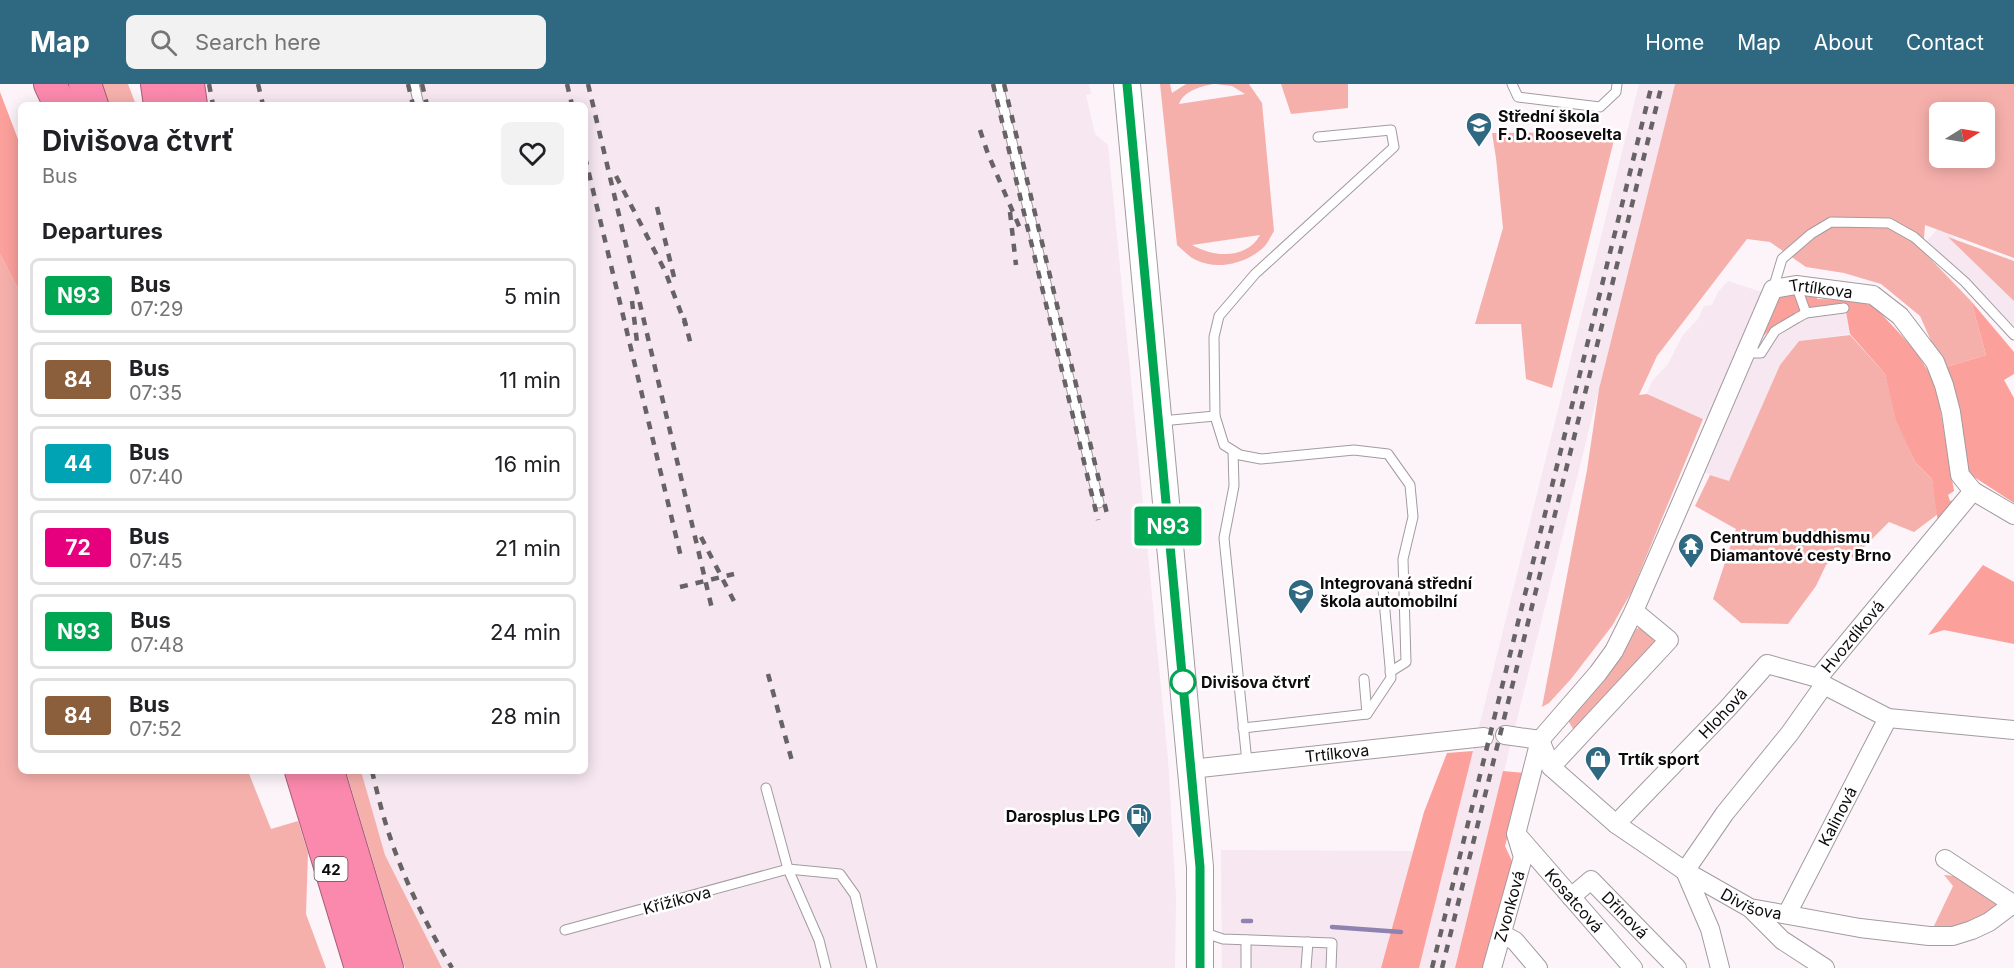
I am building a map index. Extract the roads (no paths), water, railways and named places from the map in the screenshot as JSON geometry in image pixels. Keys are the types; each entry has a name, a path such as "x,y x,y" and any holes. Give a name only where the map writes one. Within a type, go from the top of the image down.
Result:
{"highway":[{"path":"50,84 59,102"},
{"path":"85,84 91,102"},
{"path":"157,84 160,102"},
{"path":"188,84 191,102"},
{"name":"42","path":"302,774 356,909 387,968"},
{"name":"42","path":"329,774 356,909 360,968"}],"street":[{"path":"1127,84 1200,867 1200,968"},
{"name":"Trtílkova","path":"1540,740 1609,658 1634,611 1773,289 1796,285 1874,295 1900,315 1935,362 1951,412 1960,475 1972,491"},
{"path":"1972,491 2014,515"},
{"name":"Hvozdíková","path":"1685,871 1725,813 1790,733 1821,682 1972,491"},
{"path":"1551,767 1669,640 1634,611"},
{"name":"Hlohová","path":"1617,824 1767,664 1821,682 1888,718 2014,730"},
{"name":"Kalinová","path":"1787,914 1888,718"},
{"path":"1505,735 1540,740"},
{"name":"Trtílkova","path":"1191,769 1484,736"},
{"name":"Divišova","path":"1540,740 1551,767 1617,824 1685,871 1750,908 1860,928 1929,936 1953,936 1989,922 2013,904"},
{"name":"Zvonková","path":"1492,968 1523,857 1516,834 1540,740"},
{"name":"Kosatcová","path":"1516,834 1633,968"},
{"path":"1945,859 2013,904"},
{"path":"1685,871 1710,929 1720,968"},
{"name":"Dřínová","path":"1571,897 1591,880 1677,968"},
{"path":"1750,908 1782,939 1825,968"},
{"path":"1502,934 1515,941 1538,968"}],"lane":[{"path":"414,84 418,102"},
{"path":"998,84 1099,503"},
{"path":"1512,84 1518,97 1600,108 1616,93 1617,84"},
{"path":"1318,137 1391,130 1394,147 1255,274 1219,316 1214,337 1215,416 1224,445 1240,455 1261,459 1353,450 1388,453 1410,485 1413,517 1404,559 1406,662 1390,672"},
{"path":"1773,289 1782,259 1811,234 1831,222 1889,223 1914,237 1965,282 2014,335"},
{"path":"1796,285 1806,313"},
{"path":"1745,353 1761,352 1775,331 1806,313 1844,308"},
{"path":"1158,421 1215,416"},
{"path":"1233,451 1234,486 1224,538 1247,762"},
{"path":"1243,728 1367,714 1391,678 1383,590"},
{"path":"1364,679 1367,714"},
{"path":"766,788 788,869 819,940 826,968"},
{"name":"Křížíkova","path":"565,930 788,869 840,874 855,895 872,968"},
{"path":"1200,931 1223,939 1332,943 1331,968"},
{"path":"1246,940 1246,968"},
{"path":"1306,968 1308,942"}],"waterway":[{"path":"1243,921 1251,921"},
{"path":"1332,927 1401,932"}],"railway":[{"path":"209,84 212,102"},
{"path":"258,84 262,102"},
{"path":"408,84 412,102"},
{"path":"422,84 426,102"},
{"path":"567,84 571,102"},
{"path":"588,84 713,613"},
{"path":"993,84 1098,520"},
{"path":"1004,84 1108,518"},
{"path":"1432,968 1652,84"},
{"path":"1442,968 1662,84"},
{"path":"980,130 1022,233"},
{"path":"588,170 681,557"},
{"path":"616,176 665,271 686,326"},
{"path":"657,207 674,277"},
{"path":"1010,212 1016,265"},
{"path":"632,301 637,342"},
{"path":"684,318 691,345"},
{"path":"701,537 737,607"},
{"path":"680,587 734,574"},
{"path":"768,674 792,761"},
{"path":"373,774 386,826 409,886 452,968"}],"place":[{"name":"Střední škola F. D. Roosevelta","path":"1479,148"},
{"name":"Centrum buddhismu Diamantové cesty Brno","path":"1691,569"},
{"name":"Integrovaná střední škola automobilní","path":"1301,615"},
{"name":"Divišova čtvrť","path":"1183,682"},
{"name":"Trtík sport","path":"1598,782"},
{"name":"Darosplus LPG","path":"1139,839"}]}
